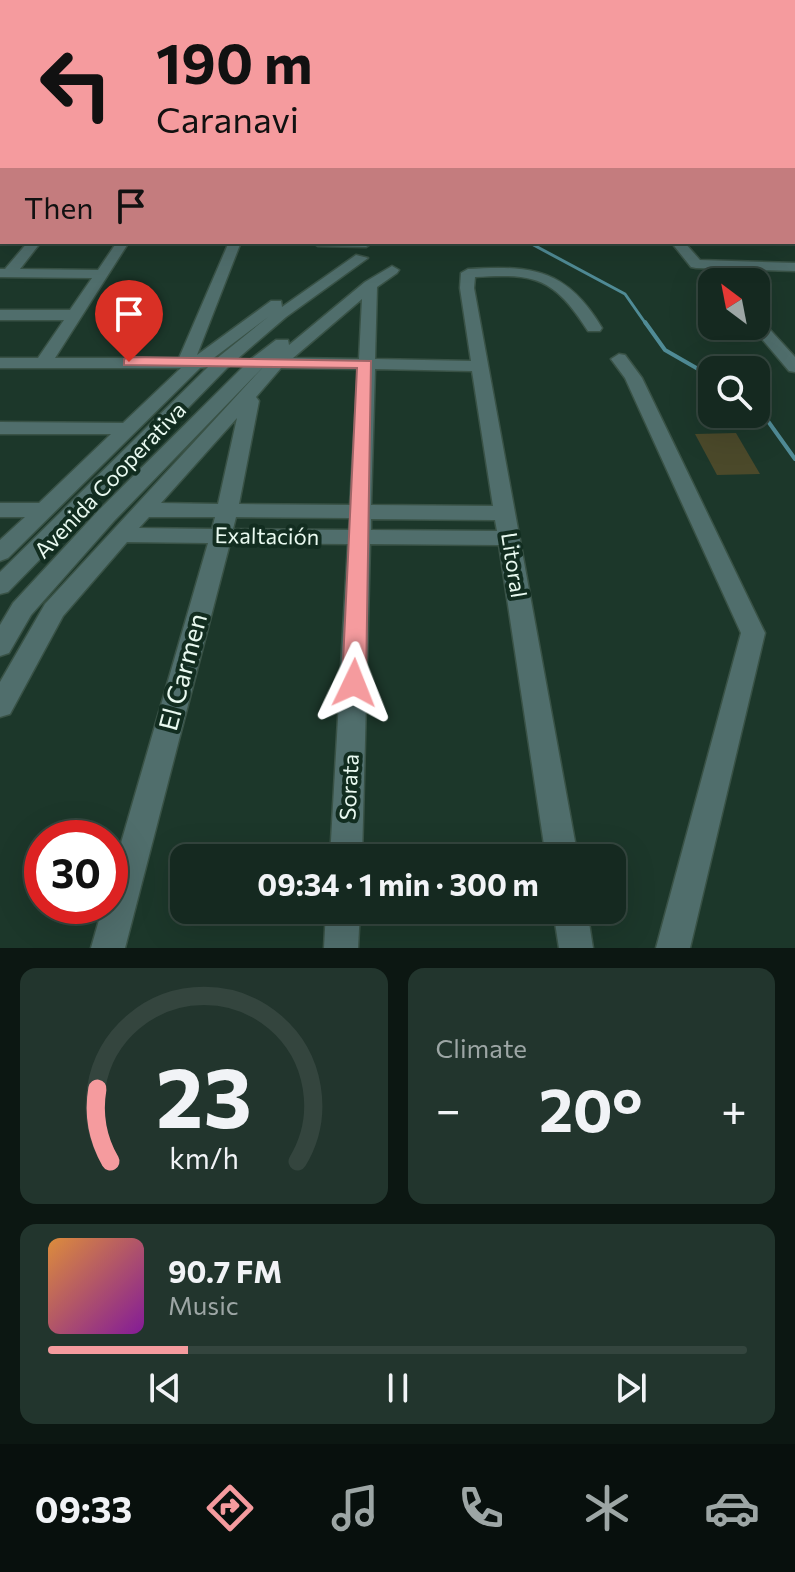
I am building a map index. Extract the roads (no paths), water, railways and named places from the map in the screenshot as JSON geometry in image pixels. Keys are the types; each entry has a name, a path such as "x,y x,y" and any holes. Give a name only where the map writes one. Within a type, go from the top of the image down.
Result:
{"street":[{"path":"4,273 33,244"},
{"path":"44,362 122,244"},
{"path":"191,362 234,244"},
{"path":"333,244 364,248"},
{"path":"679,244 696,264 794,263"},
{"path":"0,553 191,362 364,248"},
{"name":"Avenida Cooperativa","path":"0,586 222,363 364,248"},
{"name":"Litoral","path":"560,844 467,288 468,273 529,272 538,275 577,304 594,328"},
{"path":"4,273 103,274"},
{"name":"Sorata","path":"267,363 381,274 365,364 362,512 347,844"},
{"path":"0,315 75,315"},
{"path":"770,339 795,367"},
{"path":"619,359 633,378 753,633 673,948"},
{"path":"0,363 481,366"},
{"path":"0,706 54,610 247,396 267,363"},
{"name":"Avenida Cooperativa","path":"0,646 22,609 106,516 267,363"},
{"name":"El Carmen","path":"108,948 224,524 250,401 247,396"},
{"path":"0,428 126,429"},
{"path":"0,510 42,510"},
{"name":"Exaltación","path":"145,510 224,524 361,537 509,538"},
{"name":"Exaltación","path":"121,535 362,512 505,513"},
{"path":"341,948 342,924"},
{"path":"572,924 576,948"}],"waterway":[{"path":"532,244 625,294 646,324"},
{"path":"645,322 665,350 698,369"},
{"path":"770,424 795,459"}]}
